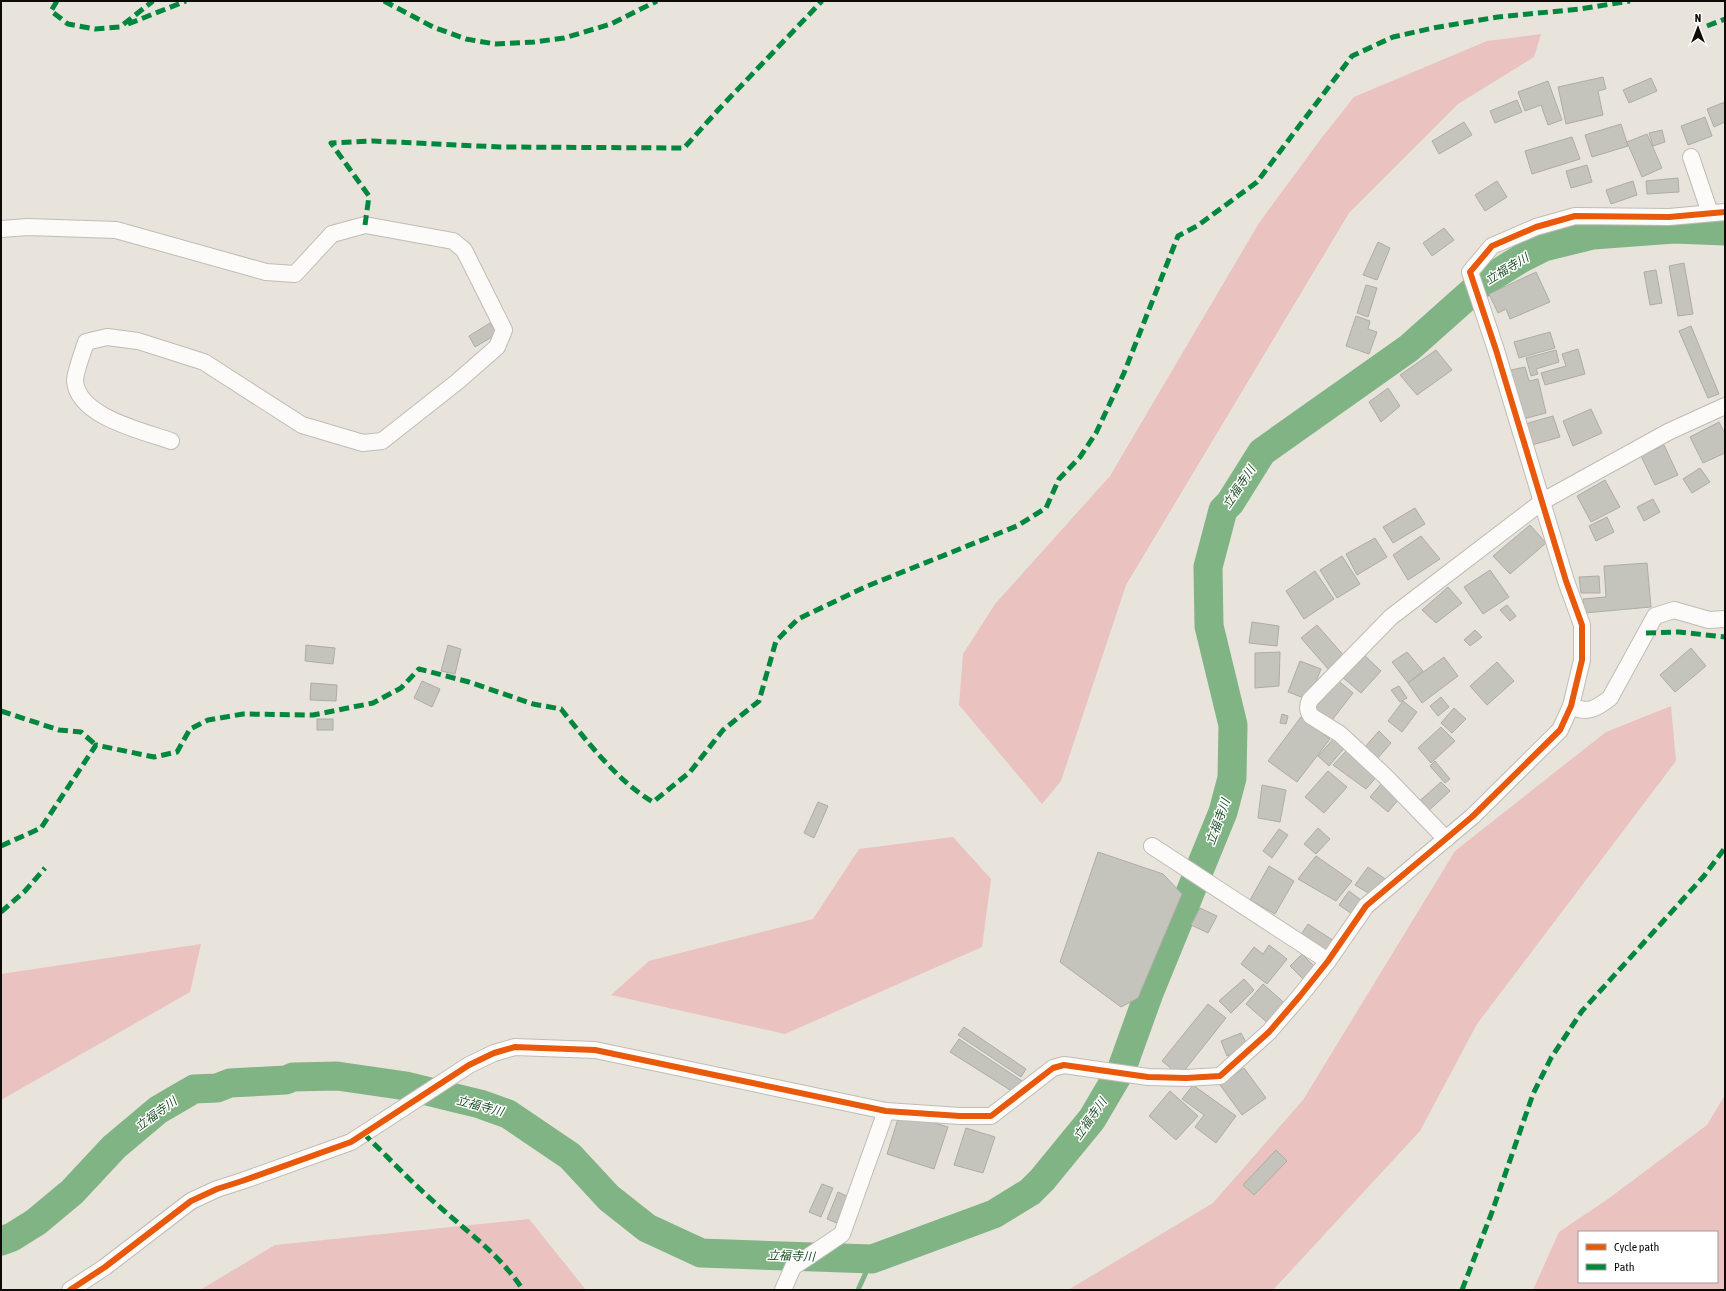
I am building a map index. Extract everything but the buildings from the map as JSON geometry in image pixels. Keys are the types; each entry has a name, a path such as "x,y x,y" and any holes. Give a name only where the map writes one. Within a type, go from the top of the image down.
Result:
{"street":[{"path":"70,1290 105,1267 191,1201 217,1189 350,1142 469,1065 494,1053 515,1047 595,1050 886,1111 991,1116 1053,1068 1064,1065 1148,1077 1186,1078 1220,1076 1269,1032 1328,961 1366,906 1473,816 1560,730 1571,706 1582,660 1582,625 1566,581 1543,501 1470,272 1492,246 1536,227 1575,216 1668,217 1718,212 1691,157"},
{"path":"1,229 28,227 116,230 266,272 295,274 332,234 365,225 453,241 464,250 504,330 497,347 457,382 382,441 363,443 302,425 204,362 138,340 107,337 86,342 75,380 83,400 105,417 171,441"},
{"path":"1446,839 1385,776 1340,734 1311,716 1308,712 1310,700 1391,617 1543,501 1668,432 1725,406"},
{"path":"1571,706 1579,710 1588,711 1597,708 1610,698 1655,616 1674,610 1709,620 1725,619"},
{"path":"1152,846 1328,961"},
{"path":"783,1290 793,1267 842,1234 886,1111"}],"shaded area":[{"path":"1541,34 1534,57 1458,104 1349,213 1126,585 1061,781 1042,804 959,705 963,654 995,604 1110,476 1259,223 1320,140 1354,97 1487,41"},
{"path":"1671,706 1676,761 1477,1024 1420,1131 1273,1290 1068,1290 1213,1203 1303,1100 1455,851 1606,732"},
{"path":"953,837 991,879 982,947 785,1034 611,995 649,961 813,919 859,849"},
{"path":"201,944 190,992 1,1100 1,974"},
{"path":"1725,1095 1725,1290 1533,1290 1559,1232 1608,1199 1707,1125"},
{"path":"529,1219 586,1290 200,1290 275,1245"}],"waterway":[{"name":"立福寺川","path":"1,1241 12,1237 36,1222 72,1192 114,1147 158,1110 194,1089 217,1088 230,1083 286,1080 293,1077 337,1076 406,1086 480,1104 508,1114 570,1156 609,1198 647,1228 701,1253 872,1259 994,1214 1030,1192 1042,1180 1092,1119 1122,1068 1149,993 1223,812 1232,778 1233,725 1209,626 1208,567 1223,510 1230,503 1262,452 1409,348 1482,283 1522,258 1544,247 1593,235 1674,229 1725,231"},
{"path":"858,1290 872,1259"}],"marked path":[{"path":"57,1 51,11 68,24 95,29 120,27 153,1"},
{"path":"128,24 186,1"},
{"path":"384,1 433,27 466,39 495,44 534,42 564,38 611,24 657,1"},
{"path":"365,225 369,196 331,143 373,141 500,147 684,148 822,1"},
{"path":"1,846 41,828 96,745 154,757 177,752 190,729 208,720 243,714 313,715 373,703 401,688 419,669 469,682 533,704 561,709 603,760 640,794 653,802 690,772 723,730 759,701 776,641 798,619 865,587 1017,526 1046,508 1059,479 1080,457 1096,433 1124,373 1178,236 1197,226 1257,182 1352,56 1393,37 1433,28 1498,17 1580,9 1630,1"},
{"path":"1707,26 1725,19"},
{"path":"1646,633 1679,632 1725,637"},
{"path":"1,711 59,730 81,732 96,745"},
{"path":"1462,1290 1492,1212 1533,1094 1551,1058 1582,1011 1704,876 1725,848"},
{"path":"1,912 25,891 45,868"},
{"path":"363,1133 421,1190 495,1256 505,1266 523,1290"}],"cycle path":[{"path":"70,1290 105,1267 191,1201 217,1189 351,1142 469,1065 494,1053 515,1047 595,1050 886,1111 960,1116 991,1116 1053,1068 1064,1065 1148,1077 1186,1078 1220,1076 1269,1032 1300,996 1328,961 1366,906 1473,816 1560,730 1571,706 1582,660 1582,625 1566,581 1496,350 1470,272 1492,246 1536,227 1575,216 1669,217 1725,212"}]}
